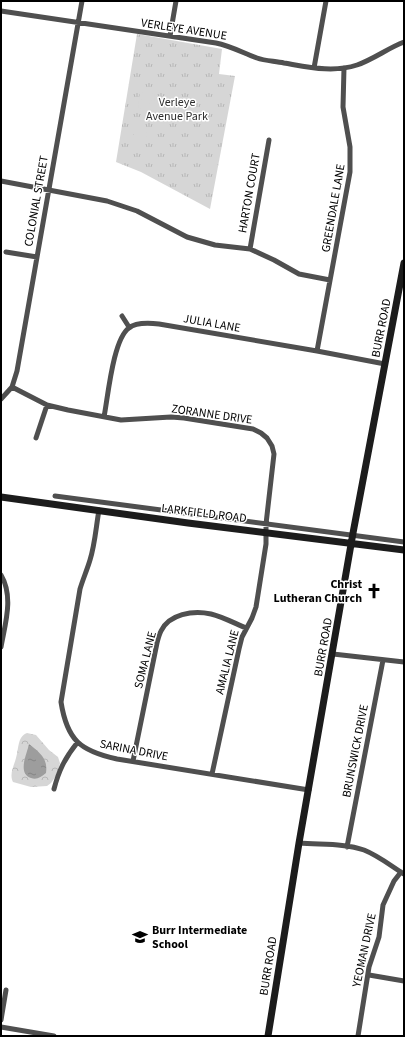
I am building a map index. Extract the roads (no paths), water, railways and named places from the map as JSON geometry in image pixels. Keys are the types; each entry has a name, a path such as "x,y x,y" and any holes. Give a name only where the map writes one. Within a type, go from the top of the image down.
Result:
{"street":[{"name":"COLONIAL STREET","path":"1,399 12,387 17,371 82,1"},
{"path":"170,36 176,1"},
{"path":"314,68 326,1"},
{"name":"VERLEYE AVENUE","path":"1,11 228,45 258,59 314,68 344,68 357,65 397,44 404,42"},
{"name":"GREENDALE LANE","path":"317,351 350,172 350,147 343,107 344,68"},
{"name":"HARTON COURT","path":"250,249 269,140"},
{"path":"1,181 122,205 200,242 250,249 299,274 330,280"},
{"path":"6,252 37,257"},
{"name":"BURR ROAD","path":"268,1036 308,790 352,540 404,263"},
{"path":"104,417 119,340 129,327 122,316"},
{"name":"JULIA LANE","path":"129,327 147,323 159,324 385,364"},
{"name":"ZORANNE DRIVE","path":"12,387 47,405 104,417 121,420 170,417 184,418 244,427 261,432 272,446 274,454 266,532"},
{"path":"36,438 47,405"},
{"name":"LARKFIELD ROAD","path":"55,496 266,524 404,550"},
{"name":"LARKFIELD ROAD","path":"1,497 266,532 352,540 404,542"},
{"path":"54,789 63,763 77,743 69,730 64,717 62,702 80,589 94,547 99,510"},
{"name":"AMALIA LANE","path":"212,774 239,649 246,628 256,607 266,544 266,532"},
{"path":"1,575 8,592 9,601 1,647"},
{"name":"SOMA LANE","path":"133,761 161,630 168,622 177,616 186,614 209,614 246,628"},
{"path":"333,654 404,662"},
{"name":"BRUNSWICK DRIVE","path":"347,847 383,660"},
{"name":"SARINA DRIVE","path":"77,743 101,756 308,790"},
{"path":"299,843 347,847 363,850 374,855 402,873"},
{"name":"YEOMAN DRIVE","path":"358,1036 369,968 379,937 383,905 390,888 402,873"},
{"path":"369,975 404,981"},
{"path":"1,1020 6,990"},
{"path":"1,1027 54,1036"}],"water":[{"path":"29,744 40,753 46,763 46,773 41,777 33,779 27,776 24,772 24,763"}],"place":[{"name":"Christ Lutheran Church","path":"374,591"},
{"name":"Burr Intermediate School","path":"140,937"}],"park label":[{"name":"Verleye Avenue Park","path":"177,109"}]}
